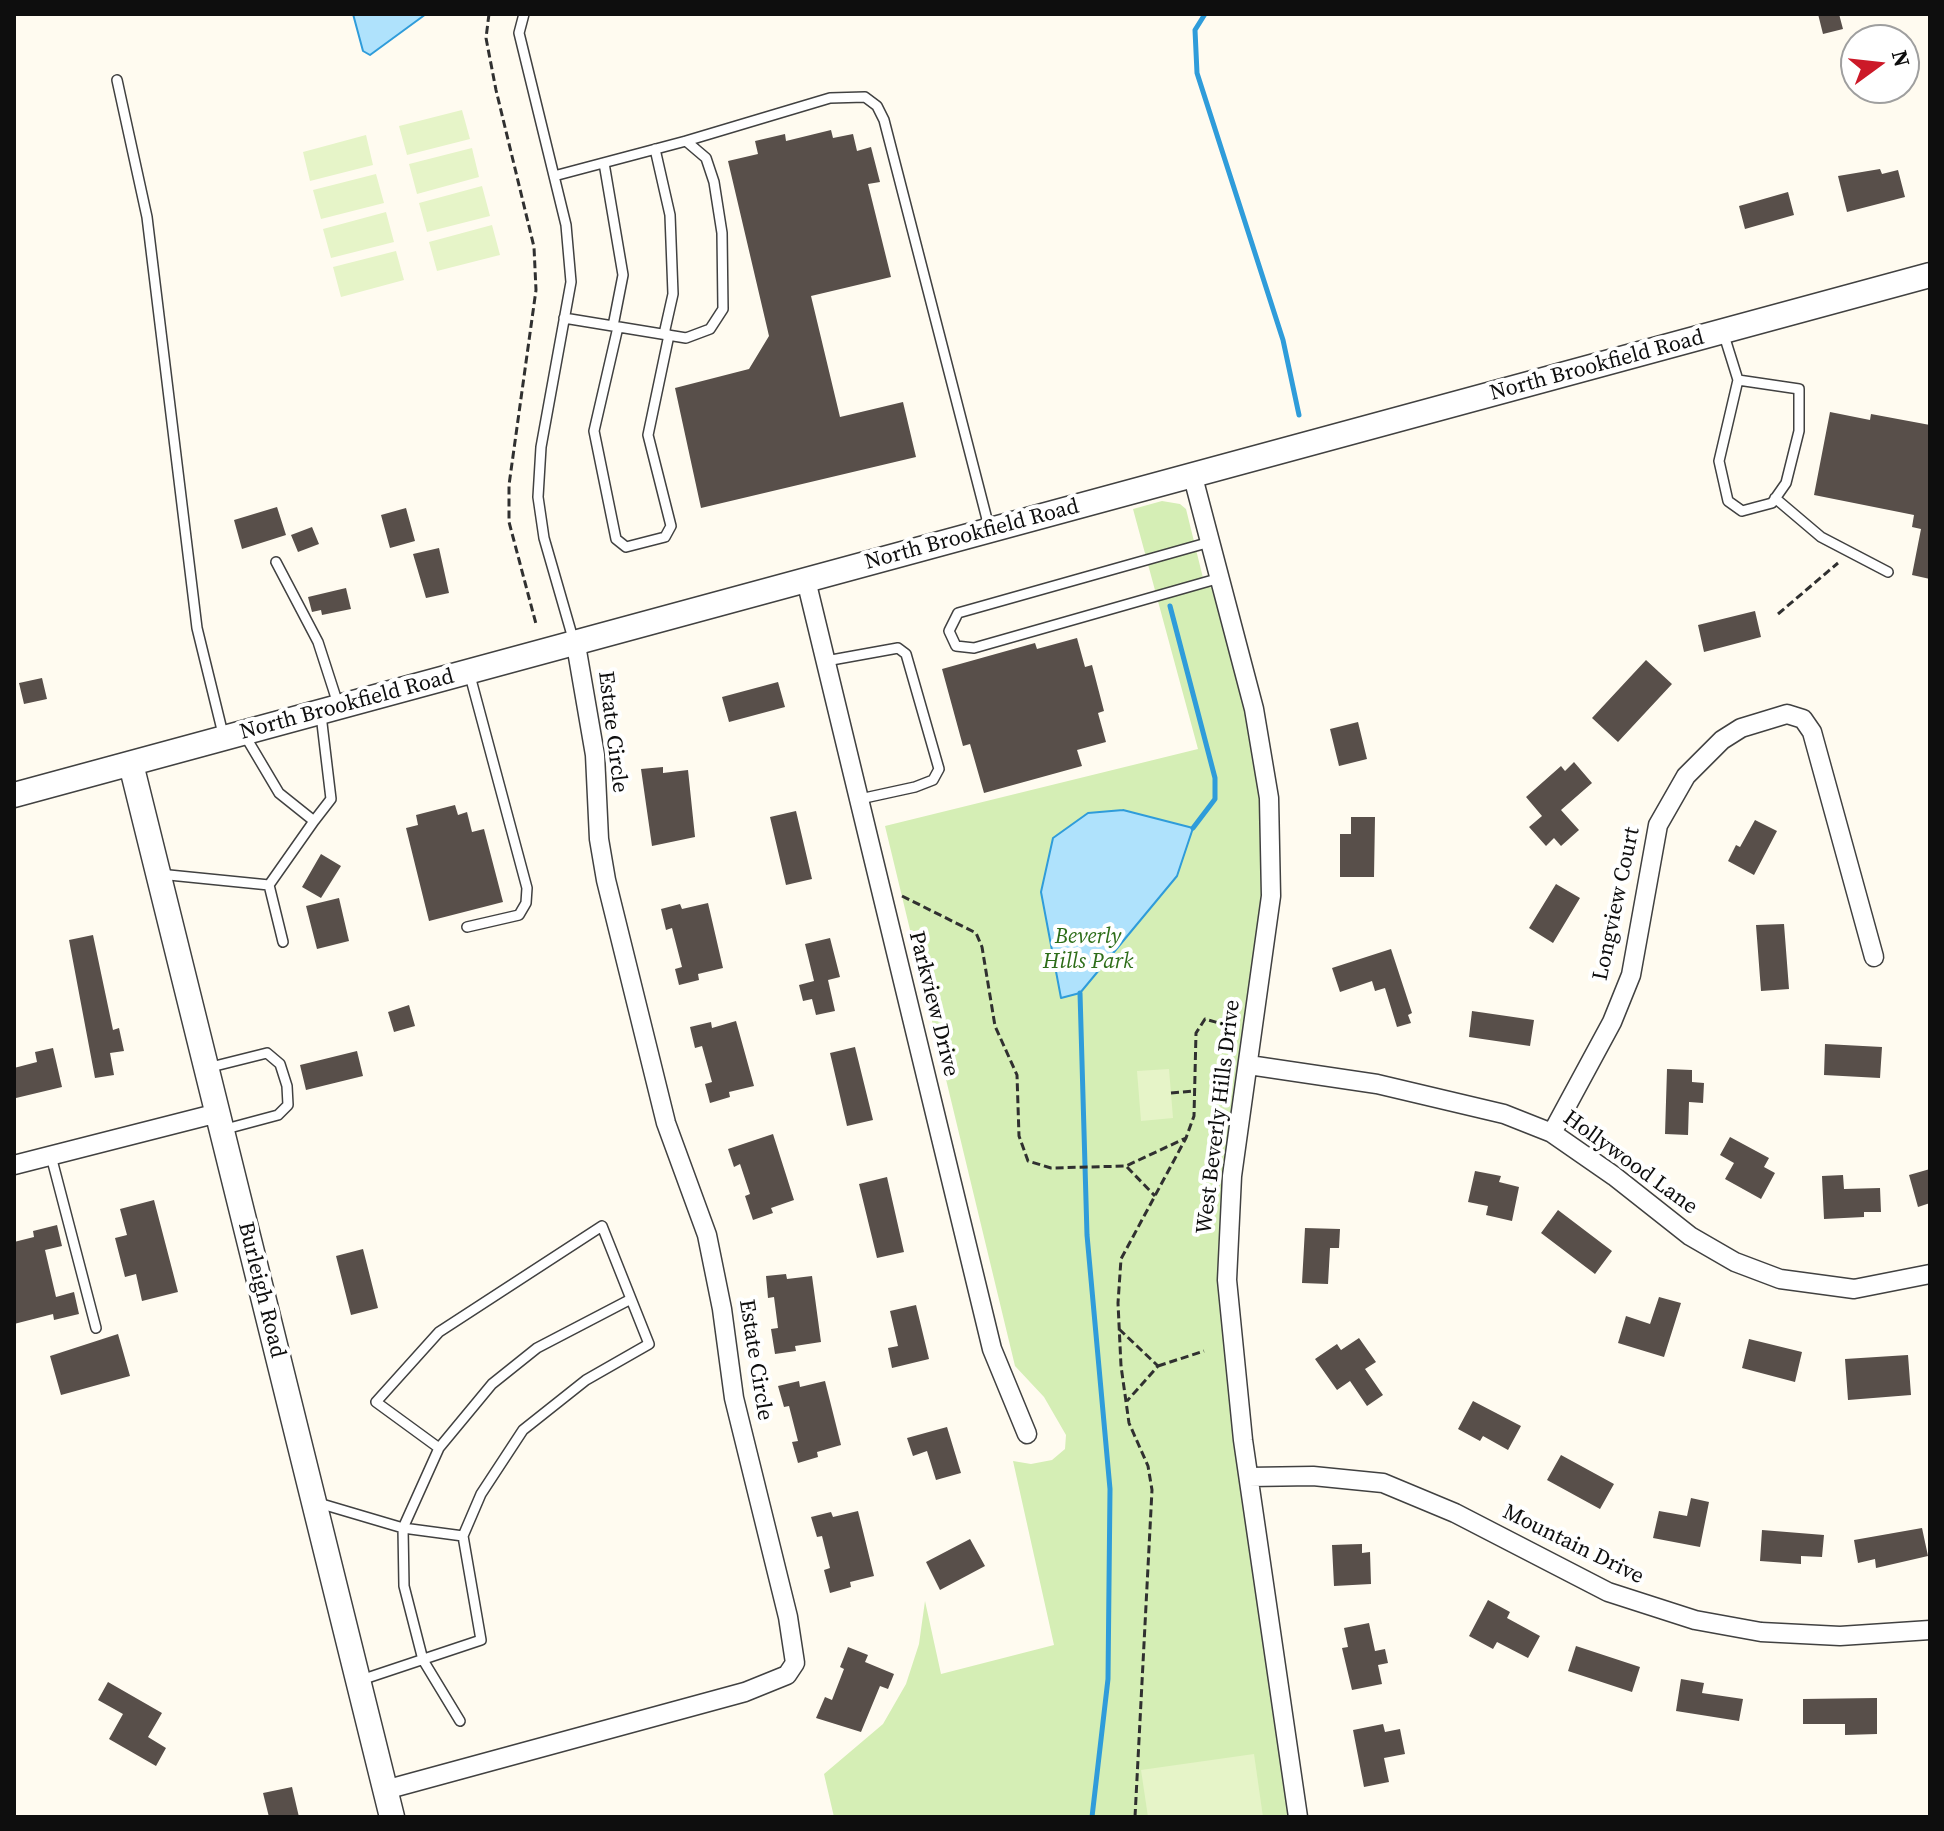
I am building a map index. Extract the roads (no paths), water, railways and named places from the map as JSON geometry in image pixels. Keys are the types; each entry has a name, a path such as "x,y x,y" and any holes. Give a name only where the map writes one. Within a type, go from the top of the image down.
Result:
{"street":[{"name":"North Brookfield Road","path":"14,795 576,645 1930,275"},
{"name":"West Beverly Hills Drive","path":"1193,477 1254,709 1269,798 1271,896 1232,1176 1227,1280 1232,1356 1298,1817"},
{"name":"Parkview Drive","path":"806,580 992,1349 1027,1434"},
{"name":"Estate Circle","path":"385,1790 745,1692 787,1675 795,1663 788,1617 734,1398 722,1309 707,1235 666,1123 611,904 599,839 590,715 576,645"},
{"name":"Longview Court","path":"1552,1133 1612,1022 1631,975 1658,825 1686,776 1722,740 1741,728 1787,714 1803,719 1812,732 1874,957"},
{"name":"Burleigh Road","path":"131,764 392,1817"},
{"name":"Hollywood Lane","path":"1249,1065 1441,1097 1504,1114 1552,1133 1614,1176 1690,1236 1757,1271 1802,1284 1854,1289 1930,1274"},
{"path":"14,1165 220,1121"},
{"name":"Mountain Drive","path":"1249,1477 1313,1476 1383,1483 1455,1513 1608,1592 1695,1620 1761,1632 1840,1636 1930,1630"}],"lane":[{"path":"524,14 519,33 566,225 571,282 541,447 538,497 552,568 576,645"},
{"path":"117,80 147,217 197,628 233,735 279,793 314,821"},
{"path":"554,176 830,98 865,97 877,106 884,120 990,530"},
{"path":"564,318 686,338 710,329 723,309 722,233 714,182 706,158 686,141"},
{"path":"604,163 623,275 616,326 594,431 616,539 626,547 665,537 671,526 648,435 673,294 670,215 655,149"},
{"path":"1723,332 1738,380 1719,461 1728,501 1742,511 1772,503 1786,483 1799,431 1799,389 1738,380"},
{"path":"1775,498 1821,537 1888,572"},
{"path":"1210,542 958,613 949,631 956,646 974,648 1220,578"},
{"path":"276,562 318,642 330,709 331,799 269,885 283,942"},
{"path":"826,661 898,648 906,654 939,769 933,780 915,787 860,799"},
{"path":"467,927 519,915 526,903 527,888 469,672"},
{"path":"159,874 269,885"},
{"path":"207,1068 267,1053 280,1064 287,1086 288,1105 278,1115 220,1121"},
{"path":"51,1156 96,1328"},
{"path":"357,1681 481,1640 463,1536 481,1494 523,1430 586,1380 649,1344 602,1226 439,1332 376,1402 439,1448"},
{"path":"460,1721 423,1660 404,1586 403,1528 439,1448 492,1384 537,1348 631,1299"},
{"path":"312,1501 403,1528 463,1536"}],"water":[{"path":"353,14 426,14 370,55 363,51"},
{"path":"1123,810 1193,828 1177,876 1080,993 1061,998 1041,892 1053,838 1088,813"}],"waterway":[{"path":"1205,14 1195,30 1197,73 1283,340 1299,415"},
{"path":"1170,606 1215,778 1215,799 1193,828"},
{"path":"1080,993 1087,1235 1110,1489 1108,1679 1092,1817"}],"park label":[{"name":"Beverly Hills Park","path":"1088,950"}]}
